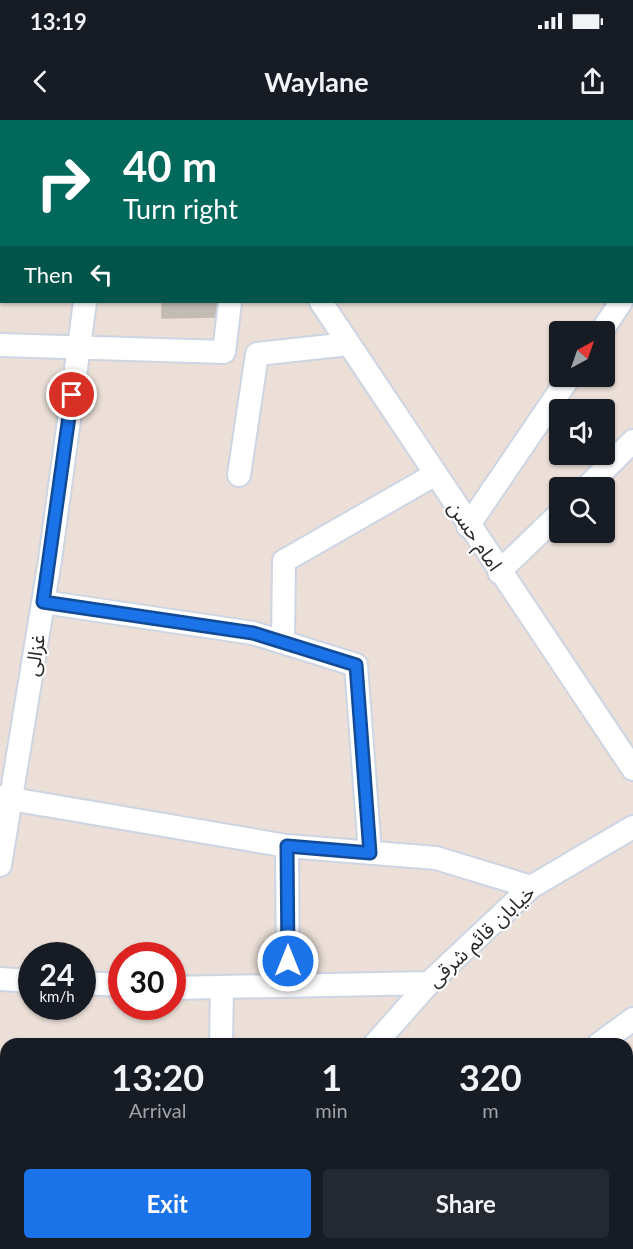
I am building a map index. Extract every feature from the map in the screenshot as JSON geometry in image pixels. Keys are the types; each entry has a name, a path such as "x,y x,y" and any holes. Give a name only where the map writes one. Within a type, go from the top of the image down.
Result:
{"street":[{"name":"غزالی","path":"0,865 5,798 43,602 85,303"},
{"path":"0,345 224,352 230,303"},
{"name":"امام حسن","path":"323,303 434,475 633,769"},
{"path":"608,321 620,303"},
{"path":"239,475 257,354 349,344"},
{"path":"468,526 563,387"},
{"path":"597,477 633,441"},
{"path":"283,642 285,561 434,475"},
{"path":"499,572 549,524"},
{"path":"43,602 253,633 356,665 370,853"},
{"path":"5,798 287,846 436,858 531,887"},
{"name":"خیابان قائم شرقی","path":"380,1038 429,982 531,887 633,827"},
{"path":"287,846 288,984"},
{"path":"0,979 18,980"},
{"path":"186,988 429,982"},
{"path":"221,1038 222,987"},
{"path":"607,1038 633,1019"}],"building":[{"path":"162,303 216,303 216,317 162,318"}],"route":[{"path":"72,395 43,602 253,633 356,665 370,853 287,846 288,961"}]}
